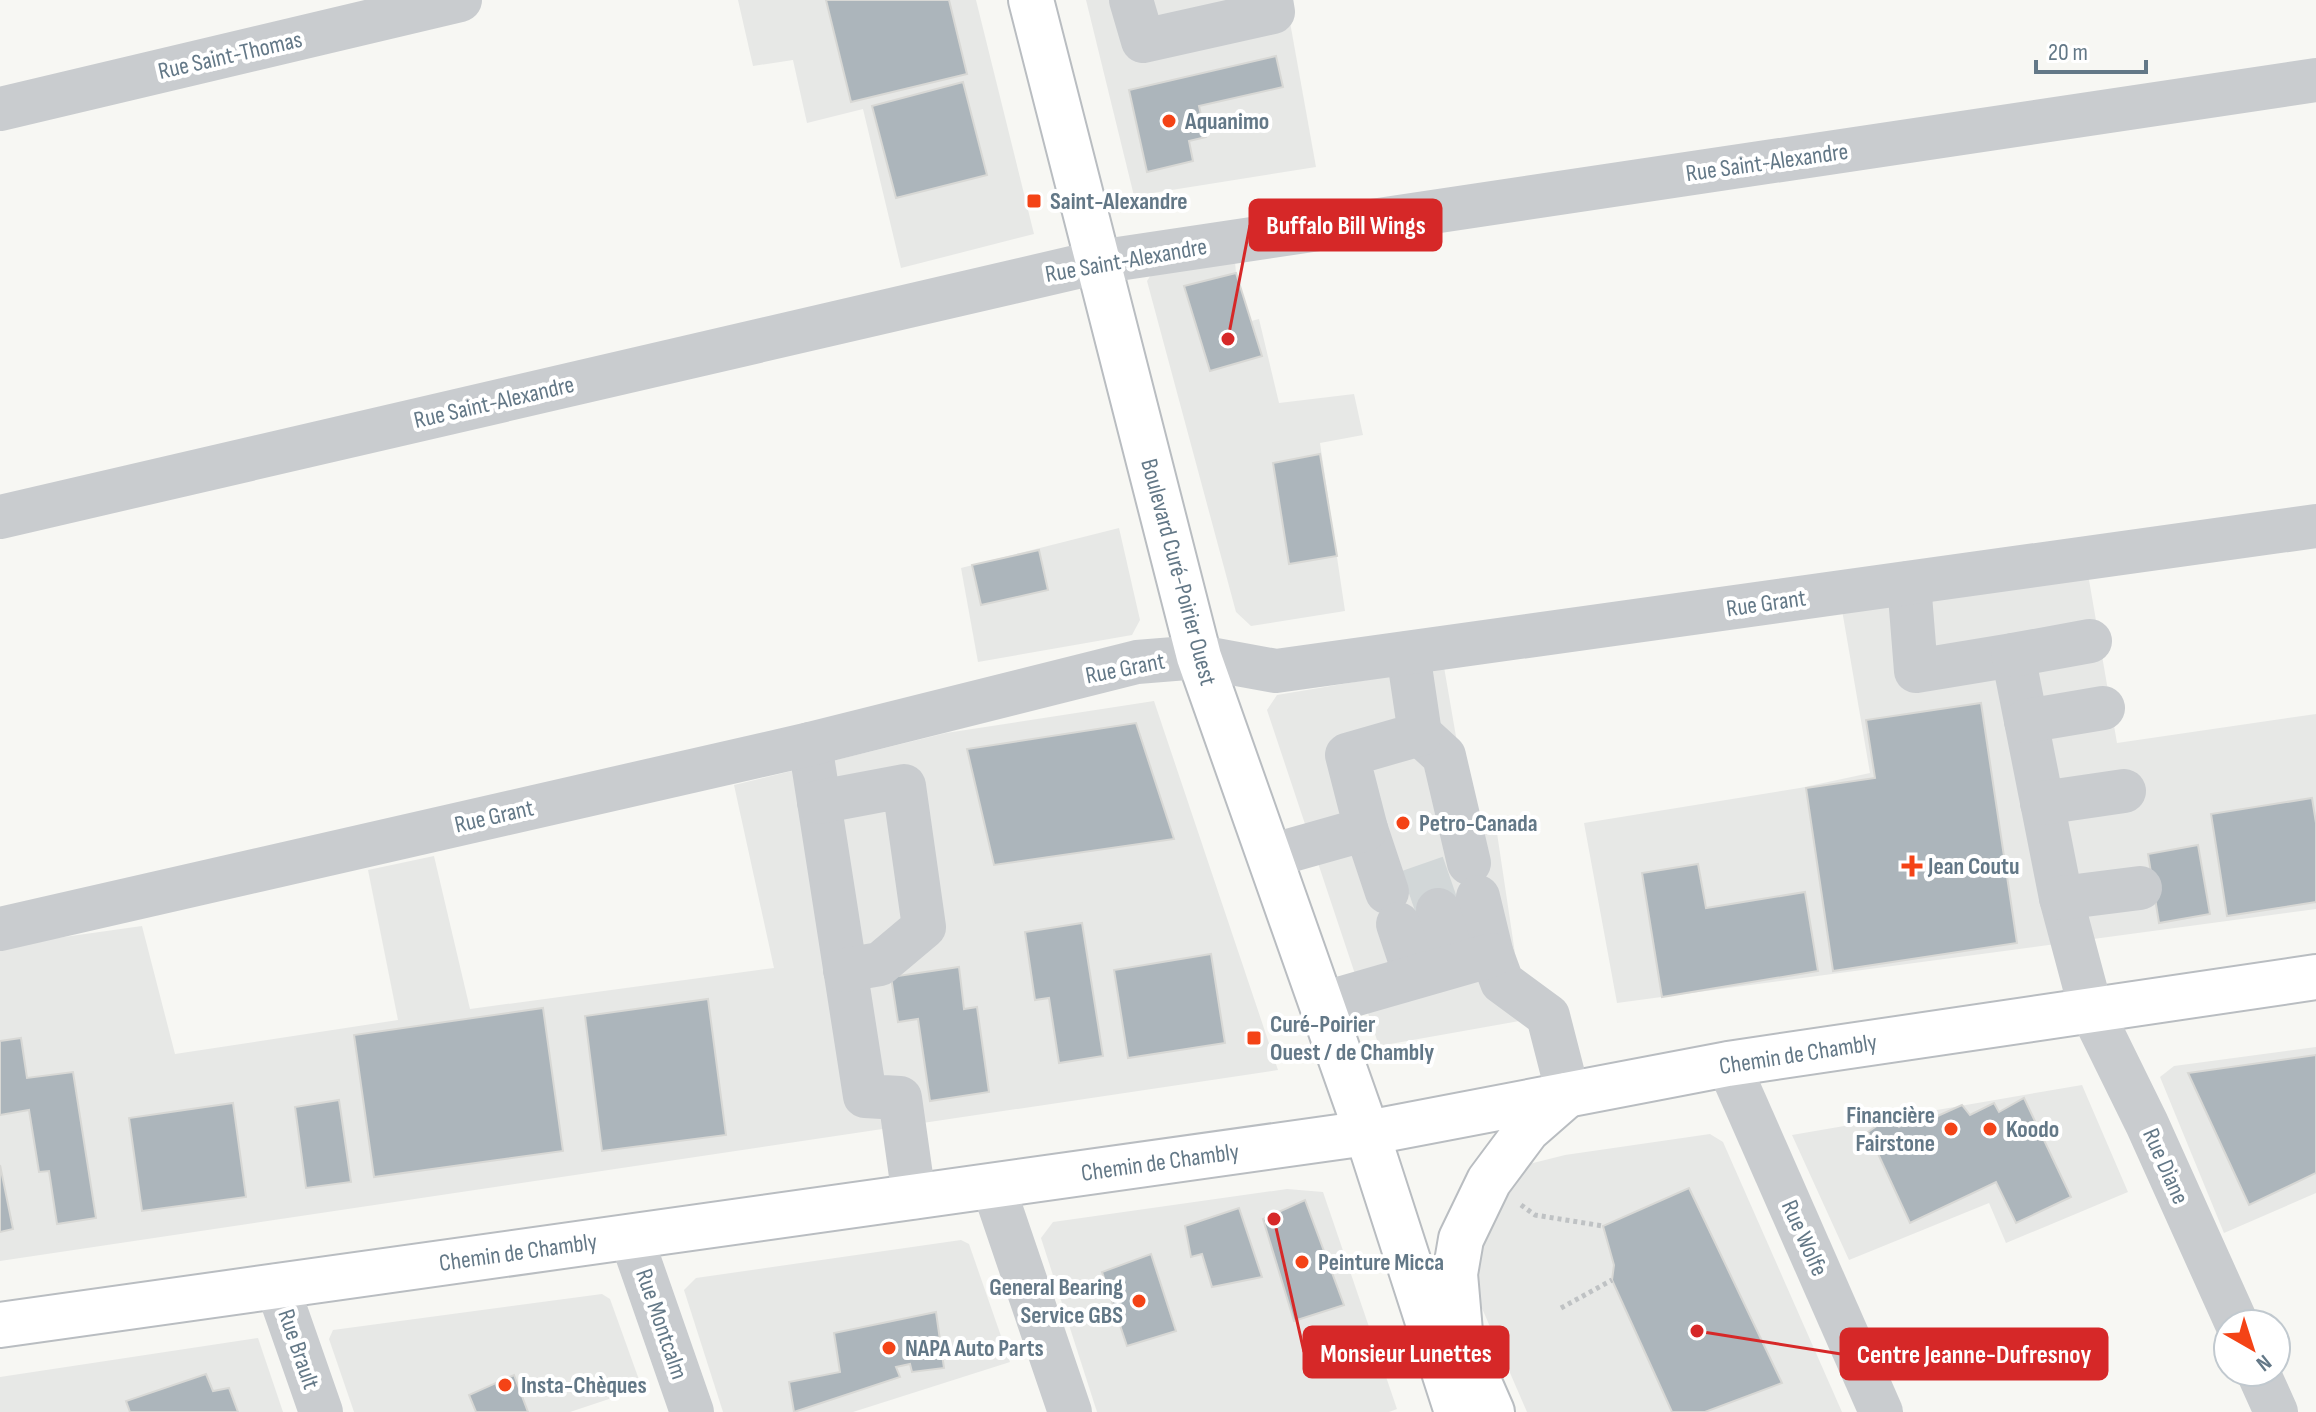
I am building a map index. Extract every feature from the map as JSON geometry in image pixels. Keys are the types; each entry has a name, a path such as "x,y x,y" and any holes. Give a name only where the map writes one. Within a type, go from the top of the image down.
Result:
{"main road":[{"name":"Boulevard Curé-Poirier Ouest","path":"1033,0 1199,657 1367,1133"},
{"name":"Chemin de Chambly","path":"0,1325 1367,1133 1728,1064 2316,977"},
{"path":"1461,1343 1455,1274 1461,1239 1489,1181 1527,1130 1568,1094"},
{"path":"1367,1133 1492,1412"},
{"path":"1367,1133 1457,1412"}],"street":[{"name":"Rue Saint-Thomas","path":"0,109 460,0"},
{"path":"1131,0 1143,41 1272,6"},
{"name":"Rue Saint-Alexandre","path":"0,517 1098,262 2316,80"},
{"name":"Rue Grant","path":"0,929 810,744 1137,662 1199,657 1276,671 2316,526"},
{"path":"1909,583 1916,671 2090,641"},
{"path":"1408,653 1420,734 1444,756 1429,882 1454,964"},
{"name":"Rue Diane","path":"2013,655 2061,898 2091,1010 2147,1124 2230,1308"},
{"path":"2026,721 2103,708"},
{"path":"1420,734 1347,755 1366,829 1429,882 1454,964"},
{"path":"810,744 865,1096 900,1098 914,1197"},
{"path":"819,802 904,786 924,927 880,964 845,970"},
{"path":"2042,803 2124,791"},
{"path":"1270,856 1366,829"},
{"path":"2061,898 2140,888"},
{"path":"1322,1004 1454,964 1502,982 1548,1016 1568,1094"},
{"name":"Rue Wolfe","path":"1728,1064 1881,1412"},
{"path":"993,1186 1070,1412"},
{"name":"Rue Montcalm","path":"631,1237 692,1412"},
{"name":"Rue Brault","path":"277,1286 321,1412"},
{"path":"2265,1388 2276,1412"}],"path":[{"path":"1489,1181 1535,1215 1603,1226"},
{"path":"1561,1308 1612,1280"}],"shaded area":[{"path":"738,0 976,0 1034,234 901,268 863,109 807,123 793,60 753,66"},
{"path":"1086,0 1286,0 1316,167 1134,196"},
{"path":"1234,250 1236,273 1251,321 1259,319 1279,403 1354,394 1363,435 1320,443 1345,611 1251,626 1236,612 1147,281 1160,261"},
{"path":"1119,528 1140,620 1132,635 978,662 961,568"},
{"path":"2088,574 2117,743 2316,714 2316,909 1617,1003 1584,823 1800,788 1870,773 1842,610"},
{"path":"1444,667 1473,835 1497,833 1525,1020 1379,1046 1267,710 1277,695"},
{"path":"1154,701 1278,1070 0,1261 0,946 142,926 175,1054 398,1020 368,870 434,856 470,1009 774,968 734,785 946,733"},
{"path":"2316,1047 2316,1193 2224,1233 2160,1077 2174,1066"},
{"path":"2082,1085 2128,1192 2006,1243 1989,1203 1849,1260 1792,1135"},
{"path":"1710,1134 1723,1142 1842,1412 1527,1412 1478,1299 1475,1264 1496,1194 1529,1164 1565,1155"},
{"path":"1287,1189 1323,1192 1397,1409 1389,1412 1097,1412 1041,1238 1053,1222"},
{"path":"961,1240 969,1244 1010,1362 853,1412 723,1412 684,1290 696,1278"},
{"path":"602,1294 610,1299 642,1388 570,1412 354,1412 329,1339 333,1330"},
{"path":"258,1338 283,1412 0,1412 0,1377"}],"building":[{"path":"826,0 949,0 967,74 851,102"},
{"name":"Aquanimo","path":"1276,56 1283,87 1199,106 1206,137 1189,141 1193,161 1147,172 1129,90"},
{"path":"963,82 987,175 896,198 872,106"},
{"path":"1236,273 1262,356 1210,371 1184,286"},
{"path":"1320,454 1337,556 1289,564 1273,463"},
{"path":"1039,550 1048,590 981,605 972,565"},
{"name":"Jean Coutu","path":"1981,703 2017,943 1833,971 1806,788 1875,778 1866,720"},
{"path":"1136,723 1174,839 994,865 967,749"},
{"path":"2312,798 2316,823 2316,902 2227,916 2211,814"},
{"path":"2198,845 2210,914 2159,923 2148,854"},
{"path":"1698,864 1706,908 1805,892 1818,971 1662,997 1642,873"},
{"path":"1082,923 1103,1056 1059,1063 1049,998 1035,1000 1025,932"},
{"path":"1211,954 1225,1043 1128,1058 1114,970"},
{"path":"959,967 964,1009 977,1007 989,1092 930,1101 918,1019 898,1022 891,977"},
{"path":"708,999 726,1135 602,1151 585,1016"},
{"path":"543,1008 563,1151 374,1177 354,1035"},
{"path":"21,1038 27,1078 73,1072 96,1218 57,1224 49,1171 39,1172 29,1110 0,1115 0,1041"},
{"path":"2316,1055 2316,1173 2249,1205 2188,1073"},
{"path":"2024,1098 2071,1197 2016,1223 1996,1182 1910,1223 1868,1132 1891,1116 1899,1127 1925,1111 1931,1119 1962,1105 1970,1115 1994,1103 1999,1112"},
{"path":"339,1100 351,1182 306,1188 295,1107"},
{"path":"233,1103 246,1197 142,1211 129,1118"},
{"path":"0,1165 13,1229 0,1232"},
{"path":"1689,1188 1782,1383 1705,1412 1672,1412 1612,1280 1614,1265 1603,1226"},
{"name":"Peinture Micca","path":"1305,1200 1344,1305 1294,1321 1263,1219"},
{"path":"1239,1208 1262,1277 1212,1287 1202,1254 1191,1257 1185,1226"},
{"name":"General Bearing Service GBS","path":"1151,1254 1176,1331 1127,1346 1102,1272"},
{"name":"NAPA Auto Parts","path":"936,1312 944,1368 912,1372 910,1364 896,1367 900,1377 794,1412 789,1382 840,1372 834,1333"},
{"path":"206,1374 213,1391 229,1388 238,1412 130,1412 126,1401"},
{"name":"Insta-Chèques","path":"514,1375 528,1412 476,1412 469,1395"}],"tunnel":[{"path":"1422,864 1438,910"}],"place":[{"name":"Aquanimo","path":"1169,121"},
{"name":"Saint-Alexandre","path":"1034,201"},
{"name":"Buffalo Bill Wings","path":"1228,339"},
{"name":"Petro-Canada","path":"1403,823"},
{"name":"Jean Coutu","path":"1912,866"},
{"name":"Curé-Poirier Ouest / de Chambly","path":"1254,1038"},
{"name":"Financière Fairstone","path":"1951,1129"},
{"name":"Koodo","path":"1990,1129"},
{"name":"Monsieur Lunettes","path":"1274,1219"},
{"name":"Peinture Micca","path":"1302,1262"},
{"name":"General Bearing Service GBS","path":"1139,1301"},
{"name":"Centre Jeanne-Dufresnoy","path":"1697,1331"},
{"name":"NAPA Auto Parts","path":"889,1348"},
{"name":"Insta-Chèques","path":"505,1385"}]}
